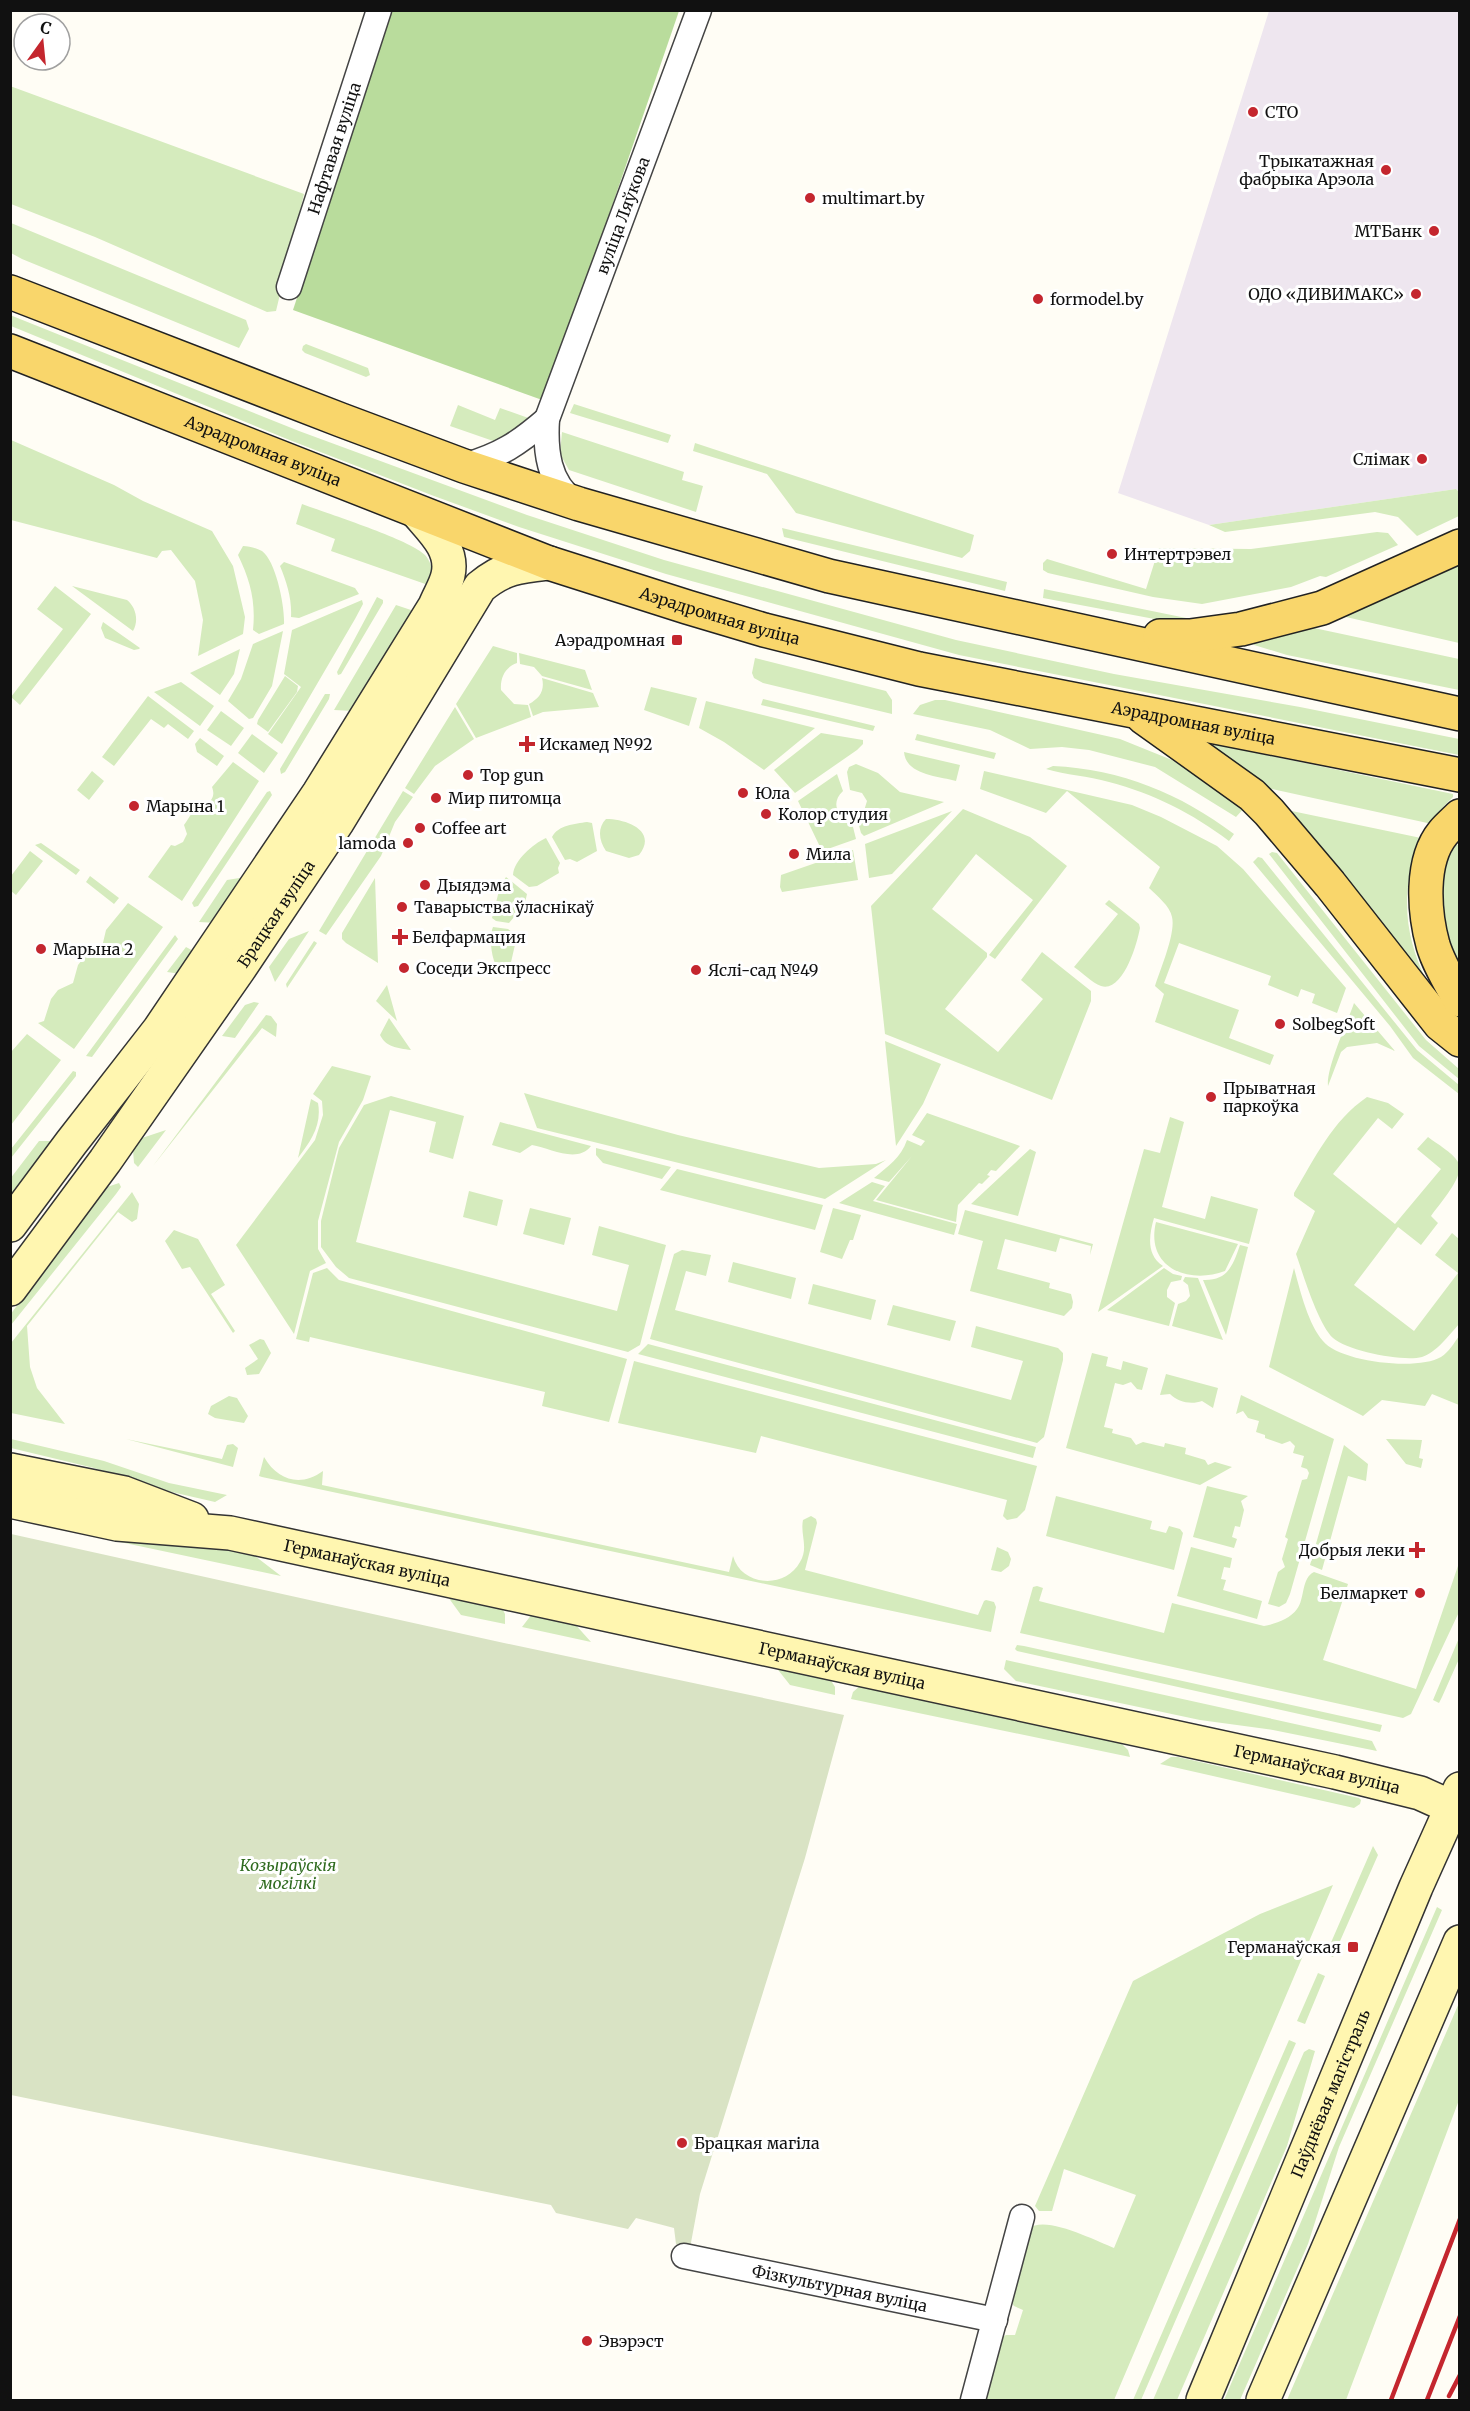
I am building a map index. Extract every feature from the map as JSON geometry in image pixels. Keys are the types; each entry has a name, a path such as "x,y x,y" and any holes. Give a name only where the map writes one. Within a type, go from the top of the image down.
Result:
{"main road":[{"path":"10,273 104,330"},
{"path":"10,291 104,330 464,466 579,504 829,576 1460,714"},
{"name":"Аэрадромная вуліца","path":"10,351 549,563 687,607 875,659 1460,775"},
{"path":"1101,635 1190,636 1241,629 1322,608 1460,546"},
{"path":"1134,711 1261,803 1330,884 1440,1024 1460,1040"},
{"path":"1460,816 1442,834 1432,853 1427,897 1433,945 1443,972 1460,999"}],"street":[{"name":"вуліца Ляўкова","path":"579,504 563,494 554,476 547,456 547,419 699,10"},
{"name":"Нафтавая вуліца","path":"289,287 370,13"},
{"name":"вуліца Ляўкова","path":"464,466 492,458 517,445 547,419"},
{"name":"Брацкая вуліца","path":"10,1225 166,1020 319,794 435,606 448,575 449,559 444,545 417,512"},
{"name":"Брацкая вуліца","path":"10,1289 112,1151 319,850 480,587 494,576 512,567 549,563"},
{"name":"Германаўская вуліца","path":"10,1470 124,1493 230,1533"},
{"name":"Германаўская вуліца","path":"10,1501 117,1524 230,1533 1335,1772 1457,1802"},
{"name":"Паўднёвая магістраль","path":"1203,2400 1457,1802"},
{"path":"1263,2400 1460,1942"},
{"path":"974,2400 1022,2217"},
{"name":"Фізкультурная вуліца","path":"684,2256 995,2320"}],"shaded area":[{"path":"1269,11 1459,11 1459,492 1456,489 1209,525 1118,493"}],"green space":[{"path":"391,11 679,11 545,401 293,310"},
{"path":"10,86 304,194 276,311 267,312 95,237 11,204"},
{"path":"11,223 246,320 249,329 239,348 22,259 11,253"},
{"path":"10,315 299,431 527,515 664,560 956,640 1114,674 1300,707 1459,739 1459,755 959,655 666,574 519,527 292,441 11,326"},
{"path":"306,344 368,368 370,375 366,377 305,353 302,350"},
{"path":"574,404 671,435 668,443 570,413"},
{"path":"458,405 495,420 500,408 534,420 499,443 450,426"},
{"path":"562,432 684,472 682,480 703,486 696,512 569,470 560,454"},
{"path":"11,440 212,531 233,566 245,617 243,634 198,656 203,620 195,581 171,550 162,551 157,558 11,520"},
{"path":"695,443 974,535 970,551 962,558 796,513 767,474 693,451"},
{"path":"1456,489 1459,492 1459,516 1417,536 1398,517 1375,512 1225,532 1209,525"},
{"path":"302,504 348,520 417,549 430,562 431,586 331,551 335,539 296,524"},
{"path":"782,528 1007,582 1005,591 784,537"},
{"path":"1377,532 1388,533 1398,545 1326,577 1320,576 1291,587 1202,604 1153,597 1043,570 1043,563 1047,559 1146,589 1159,548 1251,549"},
{"path":"243,546 260,550 267,556 275,574 283,607 284,624 259,634 253,630 254,610 251,591 238,555"},
{"path":"1459,561 1459,643 1333,614"},
{"path":"284,562 355,588 359,594 299,618 291,617 291,604 280,566"},
{"path":"55,586 91,614 20,705 11,697 63,629 37,609"},
{"path":"72,586 127,600 133,606 136,614 133,631"},
{"path":"1044,589 1196,620 1181,624 1043,598"},
{"path":"377,597 383,600 383,603 341,674 338,675 337,672"},
{"path":"362,600 363,604 355,619 282,744 268,734 301,687 284,674 292,630"},
{"path":"396,605 420,613 354,711 334,710"},
{"path":"103,622 140,648 134,650 105,638 101,628"},
{"path":"1312,624 1314,628 1459,659 1459,690 1287,655 1254,645 1252,639"},
{"path":"283,631 272,686 253,718 249,719 228,701 241,679 253,644"},
{"path":"493,646 517,653 517,663 509,667 504,674 501,690 514,704 528,705 531,717 476,738 456,704"},
{"path":"240,649 234,674 220,695 190,673"},
{"path":"519,653 585,670 592,690 542,676 534,667 520,664"},
{"path":"755,658 886,691 892,700 892,714 763,683 754,678 752,673"},
{"path":"285,676 298,686 297,692 268,732 257,724 258,720"},
{"path":"542,678 593,693 599,707 543,712 533,716 529,704 541,693"},
{"path":"181,682 214,706 200,726 154,692"},
{"path":"651,687 697,698 689,726 644,710"},
{"path":"325,694 330,694 329,699 285,772 281,774 280,769"},
{"path":"148,696 194,731 188,739 168,724 164,728 151,719 114,766 102,757"},
{"path":"763,699 875,726 873,731 761,705"},
{"path":"935,700 945,700 1120,739 1172,760 1245,807 1236,817 1155,767 1089,750 1062,747 1030,749 990,730 913,714 920,705"},
{"path":"706,701 815,728 764,770 724,742 699,728"},
{"path":"455,707 474,739 435,766 414,794 405,788"},
{"path":"221,711 244,728 231,746 207,730"},
{"path":"821,733 863,740 863,744 795,793 774,770"},
{"path":"252,734 278,753 264,773 238,753"},
{"path":"917,734 996,753 994,759 915,740"},
{"path":"200,738 224,756 217,766 197,752 195,744"},
{"path":"1214,744 1453,794 1453,797 1432,824 1272,789 1269,791 1212,747"},
{"path":"904,752 960,765 956,781 917,770 910,766"},
{"path":"233,762 259,781 182,901 148,877 171,845 175,846 183,842 187,834 184,825 193,812 211,800 212,787"},
{"path":"856,764 878,773 900,792 944,802 864,836 857,818 863,814 867,801 862,793 850,790 847,772 849,767"},
{"path":"1053,766 1103,772 1149,786 1193,807 1234,834 1229,841 1187,813 1157,799 1109,782 1046,769"},
{"path":"92,771 104,781 89,800 77,790"},
{"path":"984,771 1132,805 1217,846 1243,869 1346,988 1337,1013 1312,1003 1315,994 1301,989 1298,997 1268,985 1271,976 1179,943 1164,983 1239,1010 1229,1038 1274,1055 1270,1065 1155,1022 1164,994 1155,986 1170,942 1173,924 1169,909 1149,888 1160,867 1067,791 1046,813 980,789"},
{"path":"837,774 843,791 837,800 837,808 842,815 851,819 856,839 822,851 798,801"},
{"path":"270,791 272,795 198,906 194,907 192,903 267,792"},
{"path":"403,791 413,797 395,822 381,856 326,935 319,931"},
{"path":"963,809 1030,837 1067,866 995,959 989,955 1033,900 976,854 932,909 987,953 987,957 945,1009 998,1052 1043,999 1021,980 1042,952 1091,991 1091,1001 1052,1100 885,1034 871,906"},
{"path":"1287,810 1421,838 1410,876 1407,912 1413,947 1428,984"},
{"path":"952,811 892,874 869,878 865,844"},
{"path":"606,819 623,821 638,828 645,839 644,847 639,855 629,858 606,851 600,835 601,826"},
{"path":"592,823 597,851 577,862 570,859 565,860 552,837 558,830 572,824"},
{"path":"546,838 560,863 559,873 537,886 529,887 513,875 514,869 525,853"},
{"path":"41,843 80,870 76,875 35,845"},
{"path":"1448,843 1459,845 1459,983 1435,915"},
{"path":"853,850 858,880 782,892 781,875"},
{"path":"30,851 43,861 16,895 11,891 11,876"},
{"path":"1277,853 1426,1040 1459,1069 1459,1079 1419,1046 1269,854"},
{"path":"1258,857 1262,858 1417,1050 1459,1085 1459,1094 1413,1058 1390,1026 1253,862"},
{"path":"90,876 119,898 114,904 86,882"},
{"path":"252,876 218,923 199,922 227,880"},
{"path":"506,877 527,894 522,916 514,917 509,923 492,918 500,887"},
{"path":"375,878 378,963 342,939 342,933"},
{"path":"1109,900 1139,924 1140,928 1128,966 1122,975 1109,986 1101,986 1074,967 1118,914 1105,904"},
{"path":"128,903 163,927 74,1049 38,1023 44,1021 51,999 58,990 73,983 78,965 86,955 102,947 106,930"},
{"path":"493,927 508,929 517,936 509,971 503,975 496,966 492,952"},
{"path":"309,931 275,982 269,967 289,939"},
{"path":"175,935 178,939 92,1057 86,1056"},
{"path":"314,941 317,943 287,988 286,984"},
{"path":"186,947 197,953 188,975 167,972"},
{"path":"387,985 397,1021 376,1001"},
{"path":"259,1003 235,1038 222,1036 245,1005"},
{"path":"1354,1003 1395,1051 1377,1043 1347,1047 1341,1052 1328,1086 1330,1068"},
{"path":"266,1015 271,1016 277,1024 276,1037 262,1028 153,1166"},
{"path":"389,1018 411,1050 392,1046 382,1039 380,1035"},
{"path":"27,1034 61,1060 11,1125 11,1052"},
{"path":"885,1041 941,1064 923,1104 896,1146"},
{"path":"332,1066 371,1076 363,1100 339,1142 318,1221 318,1249 326,1263 310,1271 294,1334 236,1245 315,1140 323,1115 322,1101 313,1094"},
{"path":"73,1071 76,1072 76,1076 11,1158 11,1149"},
{"path":"524,1093 678,1135 819,1168 876,1164 886,1160 825,1199 537,1128"},
{"path":"391,1096 464,1116 453,1159 429,1152 436,1122 390,1110 356,1242 617,1311 629,1265 592,1255 599,1226 666,1245 640,1345 628,1352 349,1278 336,1267 321,1247 321,1221 339,1148 364,1105"},
{"path":"1367,1097 1388,1103 1404,1114 1392,1129 1378,1118 1333,1174 1395,1224 1441,1169 1417,1149 1428,1137 1458,1162 1459,1168 1455,1182 1431,1216 1438,1223 1421,1245 1398,1227 1354,1285 1414,1331 1458,1273 1435,1255 1452,1233 1459,1239 1459,1324 1437,1347 1422,1357 1402,1358 1376,1354 1340,1343 1333,1338 1317,1311 1296,1254 1315,1211 1294,1196 1294,1193 1334,1129"},
{"path":"311,1099 318,1103 317,1126 298,1158"},
{"path":"927,1113 1020,1146 996,1171 991,1170 987,1175 990,1176 982,1184 979,1183 958,1205 956,1222 876,1200 912,1156 889,1182 874,1178 898,1157 907,1140 921,1146 925,1141 912,1135"},
{"path":"1170,1117 1184,1122 1162,1207 1205,1219 1211,1196 1258,1209 1249,1244 1154,1218 1150,1238 1151,1250 1163,1266 1098,1312 1144,1149 1160,1153"},
{"path":"500,1122 591,1146 578,1154 571,1154 532,1145 520,1153 492,1145"},
{"path":"166,1130 138,1167 134,1163 133,1150 139,1139"},
{"path":"39,1141 60,1141 11,1199 10,1179"},
{"path":"596,1148 671,1167 662,1179 603,1163 596,1155"},
{"path":"1030,1149 1036,1152 1018,1216 971,1204"},
{"path":"677,1169 823,1205 815,1230 660,1190"},
{"path":"872,1182 885,1186 873,1201 957,1224 954,1235 839,1203"},
{"path":"119,1183 121,1187 116,1194 11,1325 10,1315 104,1188"},
{"path":"469,1191 503,1200 497,1226 463,1217"},
{"path":"132,1192 139,1204 137,1219 132,1222 118,1212 27,1326 30,1367 37,1388 65,1424 11,1413 11,1343"},
{"path":"530,1208 571,1218 564,1245 523,1234"},
{"path":"833,1208 861,1215 853,1240 850,1240 842,1259 820,1252"},
{"path":"965,1210 1093,1244 1090,1255 1091,1246 1060,1238 1056,1252 1005,1239 997,1269 1050,1283 1049,1288 1071,1294 1072,1308 1064,1316 970,1291 983,1241 958,1234"},
{"path":"1156,1222 1238,1244 1225,1271 1211,1275 1184,1274 1172,1269 1157,1251 1154,1238"},
{"path":"174,1230 198,1239 225,1285 211,1294 235,1331 233,1333 190,1267 182,1269 165,1241"},
{"path":"1240,1245 1248,1247 1226,1335 1203,1280 1211,1280 1224,1275 1232,1265"},
{"path":"682,1250 711,1255 706,1276 686,1271 675,1310 1011,1400 1023,1361 971,1347 976,1326 1058,1348 1063,1353 1063,1360 1044,1437 1037,1443 650,1339 674,1254"},
{"path":"733,1262 796,1278 791,1299 728,1282"},
{"path":"327,1268 339,1280 627,1359 609,1422 542,1406 545,1392 310,1337 309,1342 296,1339 313,1273"},
{"path":"1164,1268 1173,1274 1182,1276 1181,1280 1171,1282 1167,1290 1167,1297 1175,1303 1169,1326 1107,1310"},
{"path":"1294,1268 1313,1326 1323,1341 1345,1354 1361,1359 1398,1364 1430,1361 1444,1355 1459,1336 1459,1405 1432,1394 1425,1406 1382,1400 1363,1416 1269,1367"},
{"path":"1185,1277 1198,1278 1223,1340 1172,1326 1178,1304 1186,1301 1190,1296 1188,1285 1183,1281"},
{"path":"813,1284 876,1300 871,1320 808,1304"},
{"path":"893,1305 956,1321 950,1341 887,1325"},
{"path":"260,1339 264,1340 271,1353 259,1374 247,1375 245,1368 258,1359 249,1345"},
{"path":"648,1344 1036,1447 1033,1458 638,1354"},
{"path":"1092,1353 1108,1357 1106,1366 1121,1370 1123,1361 1148,1368 1142,1390 1137,1389 1131,1382 1123,1385 1115,1383 1104,1427 1113,1429 1112,1433 1131,1438 1136,1445 1143,1442 1164,1447 1165,1443 1186,1448 1185,1454 1205,1460 1208,1465 1215,1462 1232,1467 1200,1485 1066,1448"},
{"path":"634,1361 1037,1466 1025,1510 1017,1518 1007,1520 1003,1516 1007,1500 761,1436 756,1453 618,1423"},
{"path":"1166,1374 1218,1388 1213,1408 1202,1401 1189,1403 1170,1394 1160,1395"},
{"path":"1241,1395 1334,1439 1290,1594 1286,1603 1279,1607 1268,1604 1278,1572 1285,1567 1282,1559 1288,1539 1285,1537 1302,1480 1307,1479 1309,1473 1307,1469 1301,1467 1304,1456 1293,1453 1295,1446 1290,1441 1282,1444 1265,1438 1265,1435 1256,1432 1259,1421 1248,1418 1243,1411 1236,1414"},
{"path":"229,1396 237,1398 248,1416 244,1423 215,1418 208,1414 211,1406"},
{"path":"11,1439 104,1461 169,1483 227,1495 215,1502 163,1490 94,1468 11,1448"},
{"path":"126,1439 222,1459 227,1445 233,1444 238,1448 233,1467"},
{"path":"1386,1439 1422,1440 1419,1458 1423,1459 1421,1468 1406,1464"},
{"path":"1344,1445 1368,1464 1366,1481 1348,1476 1322,1570 1310,1565"},
{"path":"264,1457 276,1472 290,1479 306,1479 323,1471 322,1485 729,1572 733,1556 745,1574 764,1581 784,1577 800,1562 804,1551 803,1520 811,1516 816,1519 817,1523 805,1570 978,1615 984,1601 994,1602 996,1607 991,1632 262,1477 259,1476"},
{"path":"1207,1486 1248,1496 1241,1501 1244,1510 1240,1527 1235,1526 1232,1537 1237,1539 1234,1548 1193,1537"},
{"path":"1056,1496 1152,1521 1150,1529 1166,1533 1169,1526 1180,1529 1183,1533 1174,1570 1046,1536"},
{"path":"10,1509 157,1535 255,1556 281,1576 11,1519"},
{"name":"Козыраўскія могілкі","path":"11,1534 504,1643 844,1715 805,1858 700,2194 690,2248 676,2244 674,2228 636,2218 628,2229 556,2213 551,2205 11,2095"},
{"path":"997,1547 1008,1552 1011,1559 1009,1566 1001,1572 991,1570"},
{"path":"1191,1547 1232,1558 1230,1568 1224,1567 1221,1579 1226,1580 1223,1590 1262,1601 1257,1619 1177,1596"},
{"path":"1459,1563 1459,1612 1411,1714 1403,1718 1020,1633 1033,1587 1037,1586 1043,1588 1039,1601 1164,1633 1172,1603 1264,1626 1294,1613 1299,1605 1307,1579 1314,1572 1348,1584 1323,1660 1416,1689"},
{"path":"448,1597 502,1608 505,1614 505,1624 461,1615"},
{"path":"532,1614 574,1623 591,1642 522,1627"},
{"path":"1459,1638 1459,1659 1439,1703 1433,1700"},
{"path":"1017,1645 1382,1725 1380,1732 1017,1651 1015,1649"},
{"path":"1006,1660 1372,1741 1377,1751 1273,1730 1200,1720 1016,1681 1004,1669"},
{"path":"775,1666 830,1679 835,1687 835,1695 790,1685"},
{"path":"861,1685 1117,1739 1128,1750 1130,1757 851,1699 853,1692"},
{"path":"1171,1757 1361,1800 1360,1804 1354,1808 1160,1764"},
{"path":"1373,1846 1378,1855 1333,1957 1326,1954"},
{"path":"1333,1885 1114,2400 984,2400 1001,2338 1006,2335 1015,2335 1023,2310 1014,2306 1011,2301 1029,2229 1036,2225 1058,2227 1114,2248 1136,2195 1064,2169 1052,2211 1039,2211 1035,2206 1133,1981 1260,1914"},
{"path":"1437,1907 1442,1910 1339,2147 1308,2244 1240,2400 1224,2400"},
{"path":"1318,1973 1325,1976 1305,2024 1297,2021"},
{"path":"1459,2003 1459,2100 1346,2400 1287,2400"},
{"path":"1289,2040 1296,2043 1141,2400 1133,2400"},
{"path":"1309,2049 1315,2051 1287,2146 1177,2400 1153,2400 1304,2052"}],"railway":[{"path":"1391,2400 1460,2219"},
{"path":"1427,2400 1460,2316"},
{"path":"1449,2396 1460,2375"}],"place":[{"name":"СТО","path":"1253,112"},
{"name":"Трыкатажная фабрыка Арэола","path":"1386,170"},
{"name":"multimart.by","path":"810,198"},
{"name":"МТБанк","path":"1434,231"},
{"name":"ОДО «ДИВИМАКС»","path":"1416,294"},
{"name":"formodel.by","path":"1038,299"},
{"name":"Слімак","path":"1422,459"},
{"name":"Интертрэвел","path":"1112,554"},
{"name":"Аэрадромная","path":"677,640"},
{"name":"Искамед №92","path":"527,744"},
{"name":"Top gun","path":"468,775"},
{"name":"Юла","path":"743,793"},
{"name":"Мир питомца","path":"436,798"},
{"name":"Марына 1","path":"134,806"},
{"name":"Колор студия","path":"766,814"},
{"name":"Coffee art","path":"420,828"},
{"name":"lamoda","path":"408,843"},
{"name":"Мила","path":"794,854"},
{"name":"Дыядэма","path":"425,885"},
{"name":"Таварыства ўласнікаў","path":"402,907"},
{"name":"Белфармация","path":"400,937"},
{"name":"Марына 2","path":"41,949"},
{"name":"Соседи Экспресс","path":"404,968"},
{"name":"Яслі-сад №49","path":"696,970"},
{"name":"SolbegSoft","path":"1280,1024"},
{"name":"Прыватная паркоўка","path":"1211,1097"},
{"name":"Добрыя леки","path":"1417,1550"},
{"name":"Белмаркет","path":"1420,1593"},
{"name":"Германаўская","path":"1353,1947"},
{"name":"Брацкая магіла","path":"682,2143"},
{"name":"Эвэрэст","path":"587,2341"}]}
